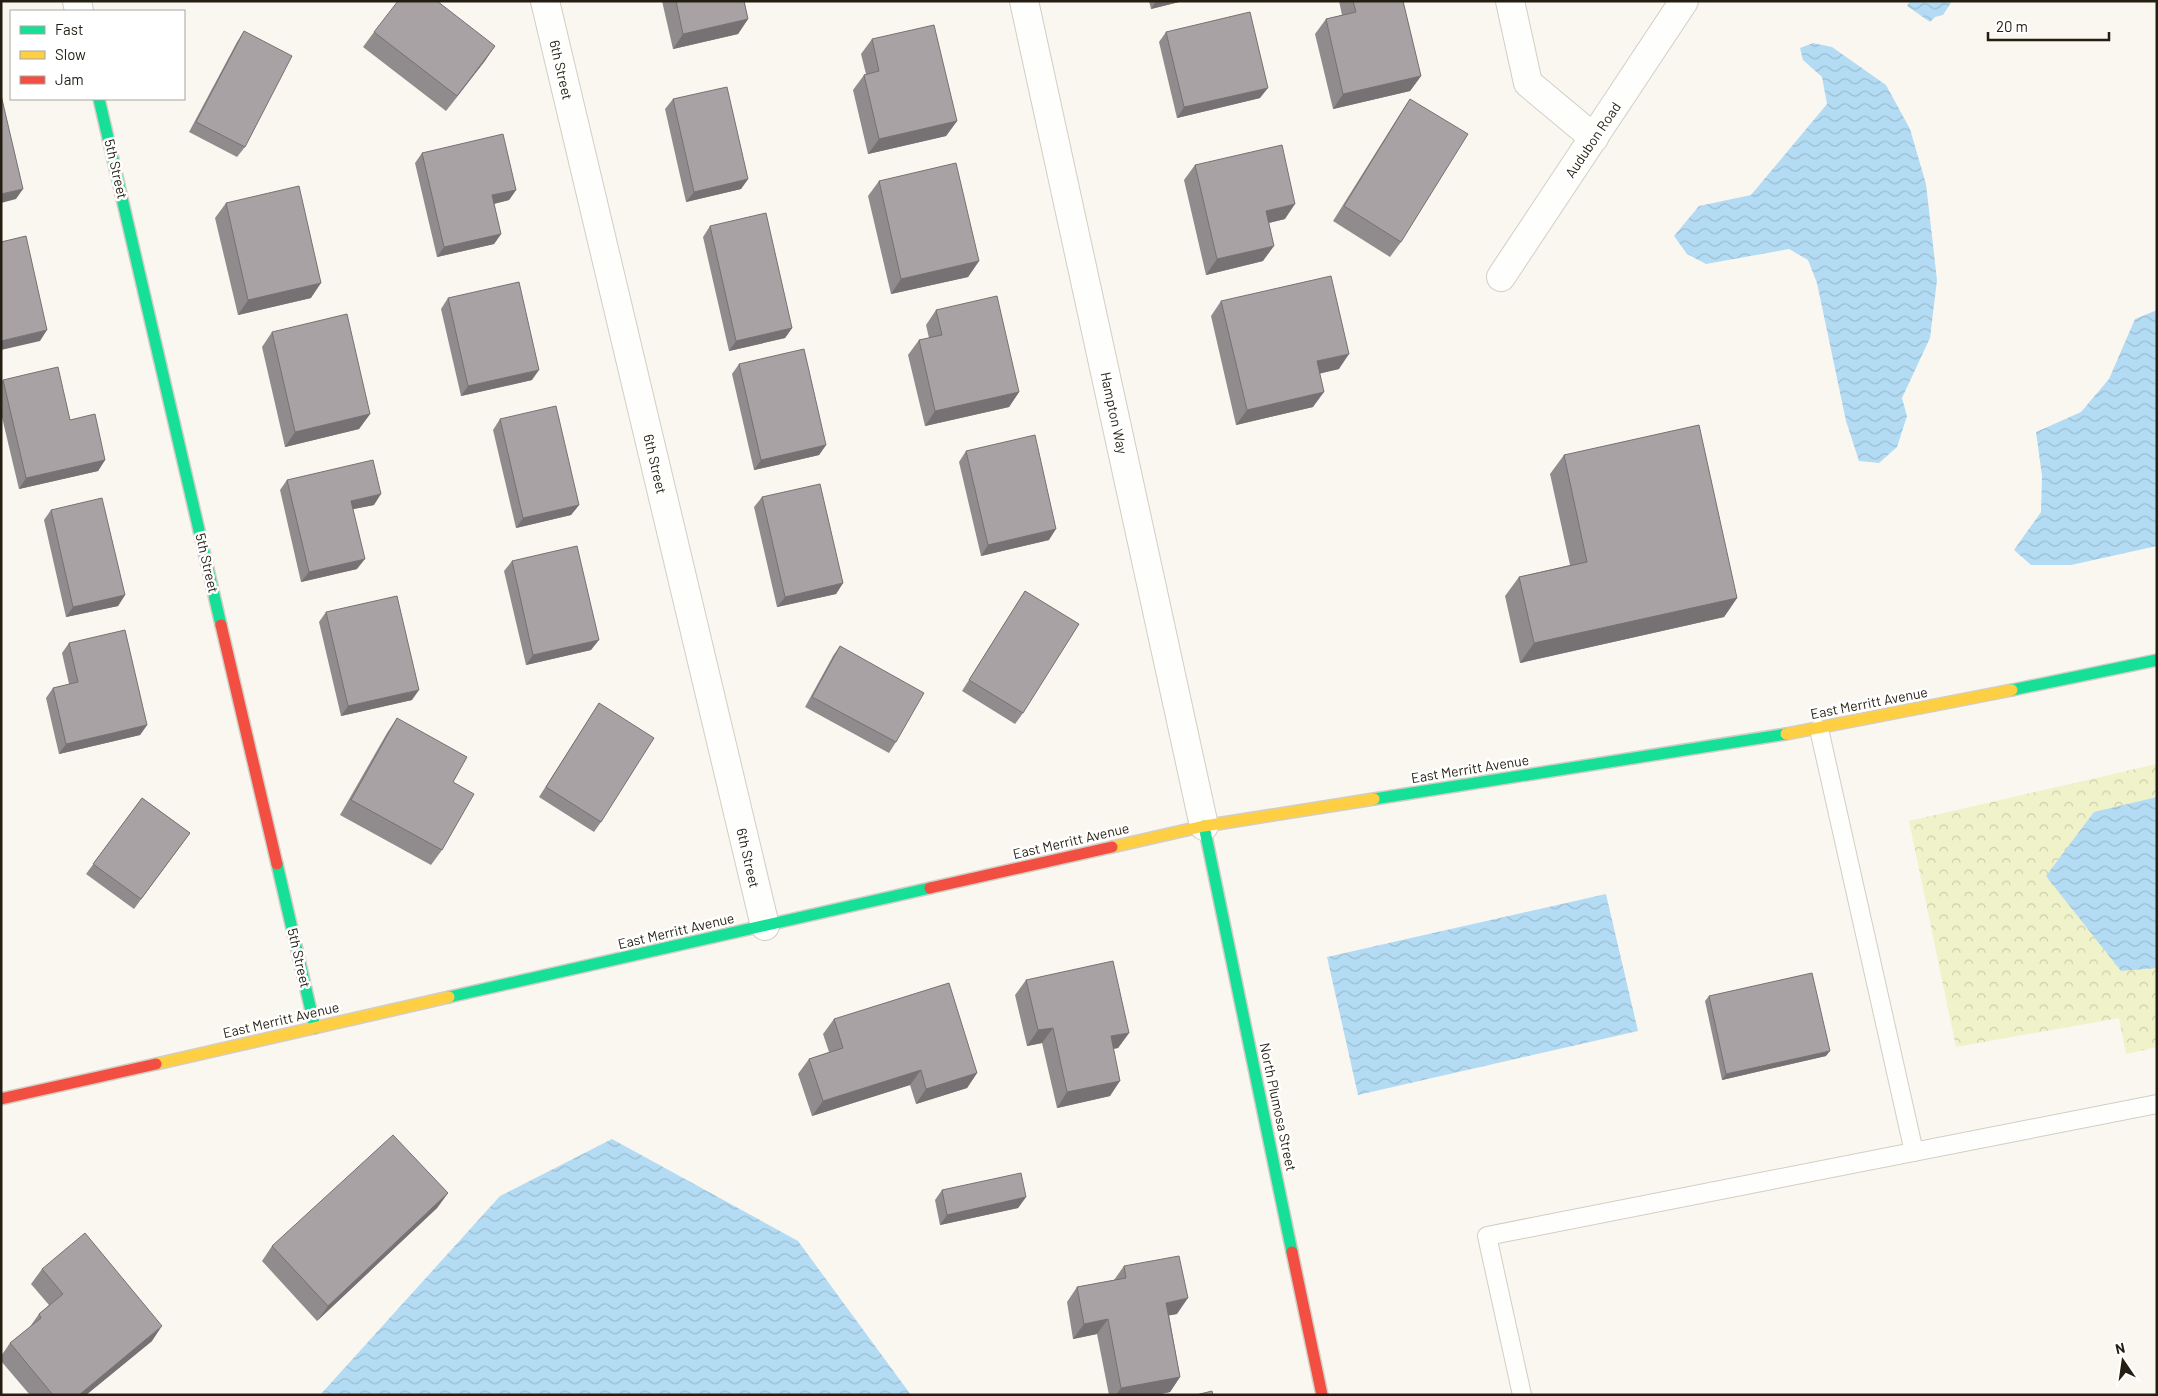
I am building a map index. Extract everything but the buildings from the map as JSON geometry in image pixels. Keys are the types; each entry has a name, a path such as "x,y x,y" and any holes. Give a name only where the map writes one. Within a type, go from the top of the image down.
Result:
{"street":[{"name":"6th Street","path":"545,1 765,926"},
{"name":"Hampton Way","path":"1024,1 1204,826"},
{"path":"1510,1 1528,83 1594,138"},
{"name":"Audubon Road","path":"1501,277 1684,1"},
{"name":"5th Street","path":"99,100 315,1028"},
{"name":"East Merritt Avenue","path":"1,1099 1204,826 1819,729 2157,660"},
{"name":"North Plumosa Street","path":"1204,826 1322,1395"}],"lane":[{"path":"1819,729 1914,1152"},
{"path":"1522,1395 1487,1236 2157,1104"}],"green space":[{"path":"2157,764 2157,1047 2126,1054 2119,1018 1956,1047 1909,821"}],"water":[{"path":"1910,1 1952,1 1943,15 1935,17 1930,22 1907,6"},
{"path":"1813,43 1832,47 1886,85 1910,129 1926,184 1937,280 1930,338 1902,398 1907,416 1897,447 1879,463 1859,461 1846,421 1817,283 1808,260 1789,249 1706,264 1687,254 1674,236 1699,206 1751,195 1827,104 1822,77 1803,60 1800,48"},
{"path":"2157,310 2157,546 2071,565 2031,565 2014,550 2041,512 2042,476 2036,432 2081,412 2109,379 2135,319"},
{"path":"2157,797 2157,968 2121,971 2046,876 2094,812"},
{"path":"1606,894 1638,1031 1358,1095 1327,957"},
{"path":"612,1139 798,1241 911,1395 320,1395 500,1196"}],"traffic: fast":[{"path":"99,100 221,625"},
{"path":"2012,690 2157,660"},
{"path":"1374,799 1786,734"},
{"path":"1204,826 1292,1252"},
{"path":"277,864 315,1028"},
{"path":"449,997 930,888"}],"traffic: slow":[{"path":"1786,734 2012,690"},
{"path":"1112,847 1204,826 1374,799"},
{"path":"156,1064 449,997"}],"traffic: jam":[{"path":"221,625 277,864"},
{"path":"930,888 1112,847"},
{"path":"1,1099 156,1064"},
{"path":"1292,1252 1322,1395"}]}
